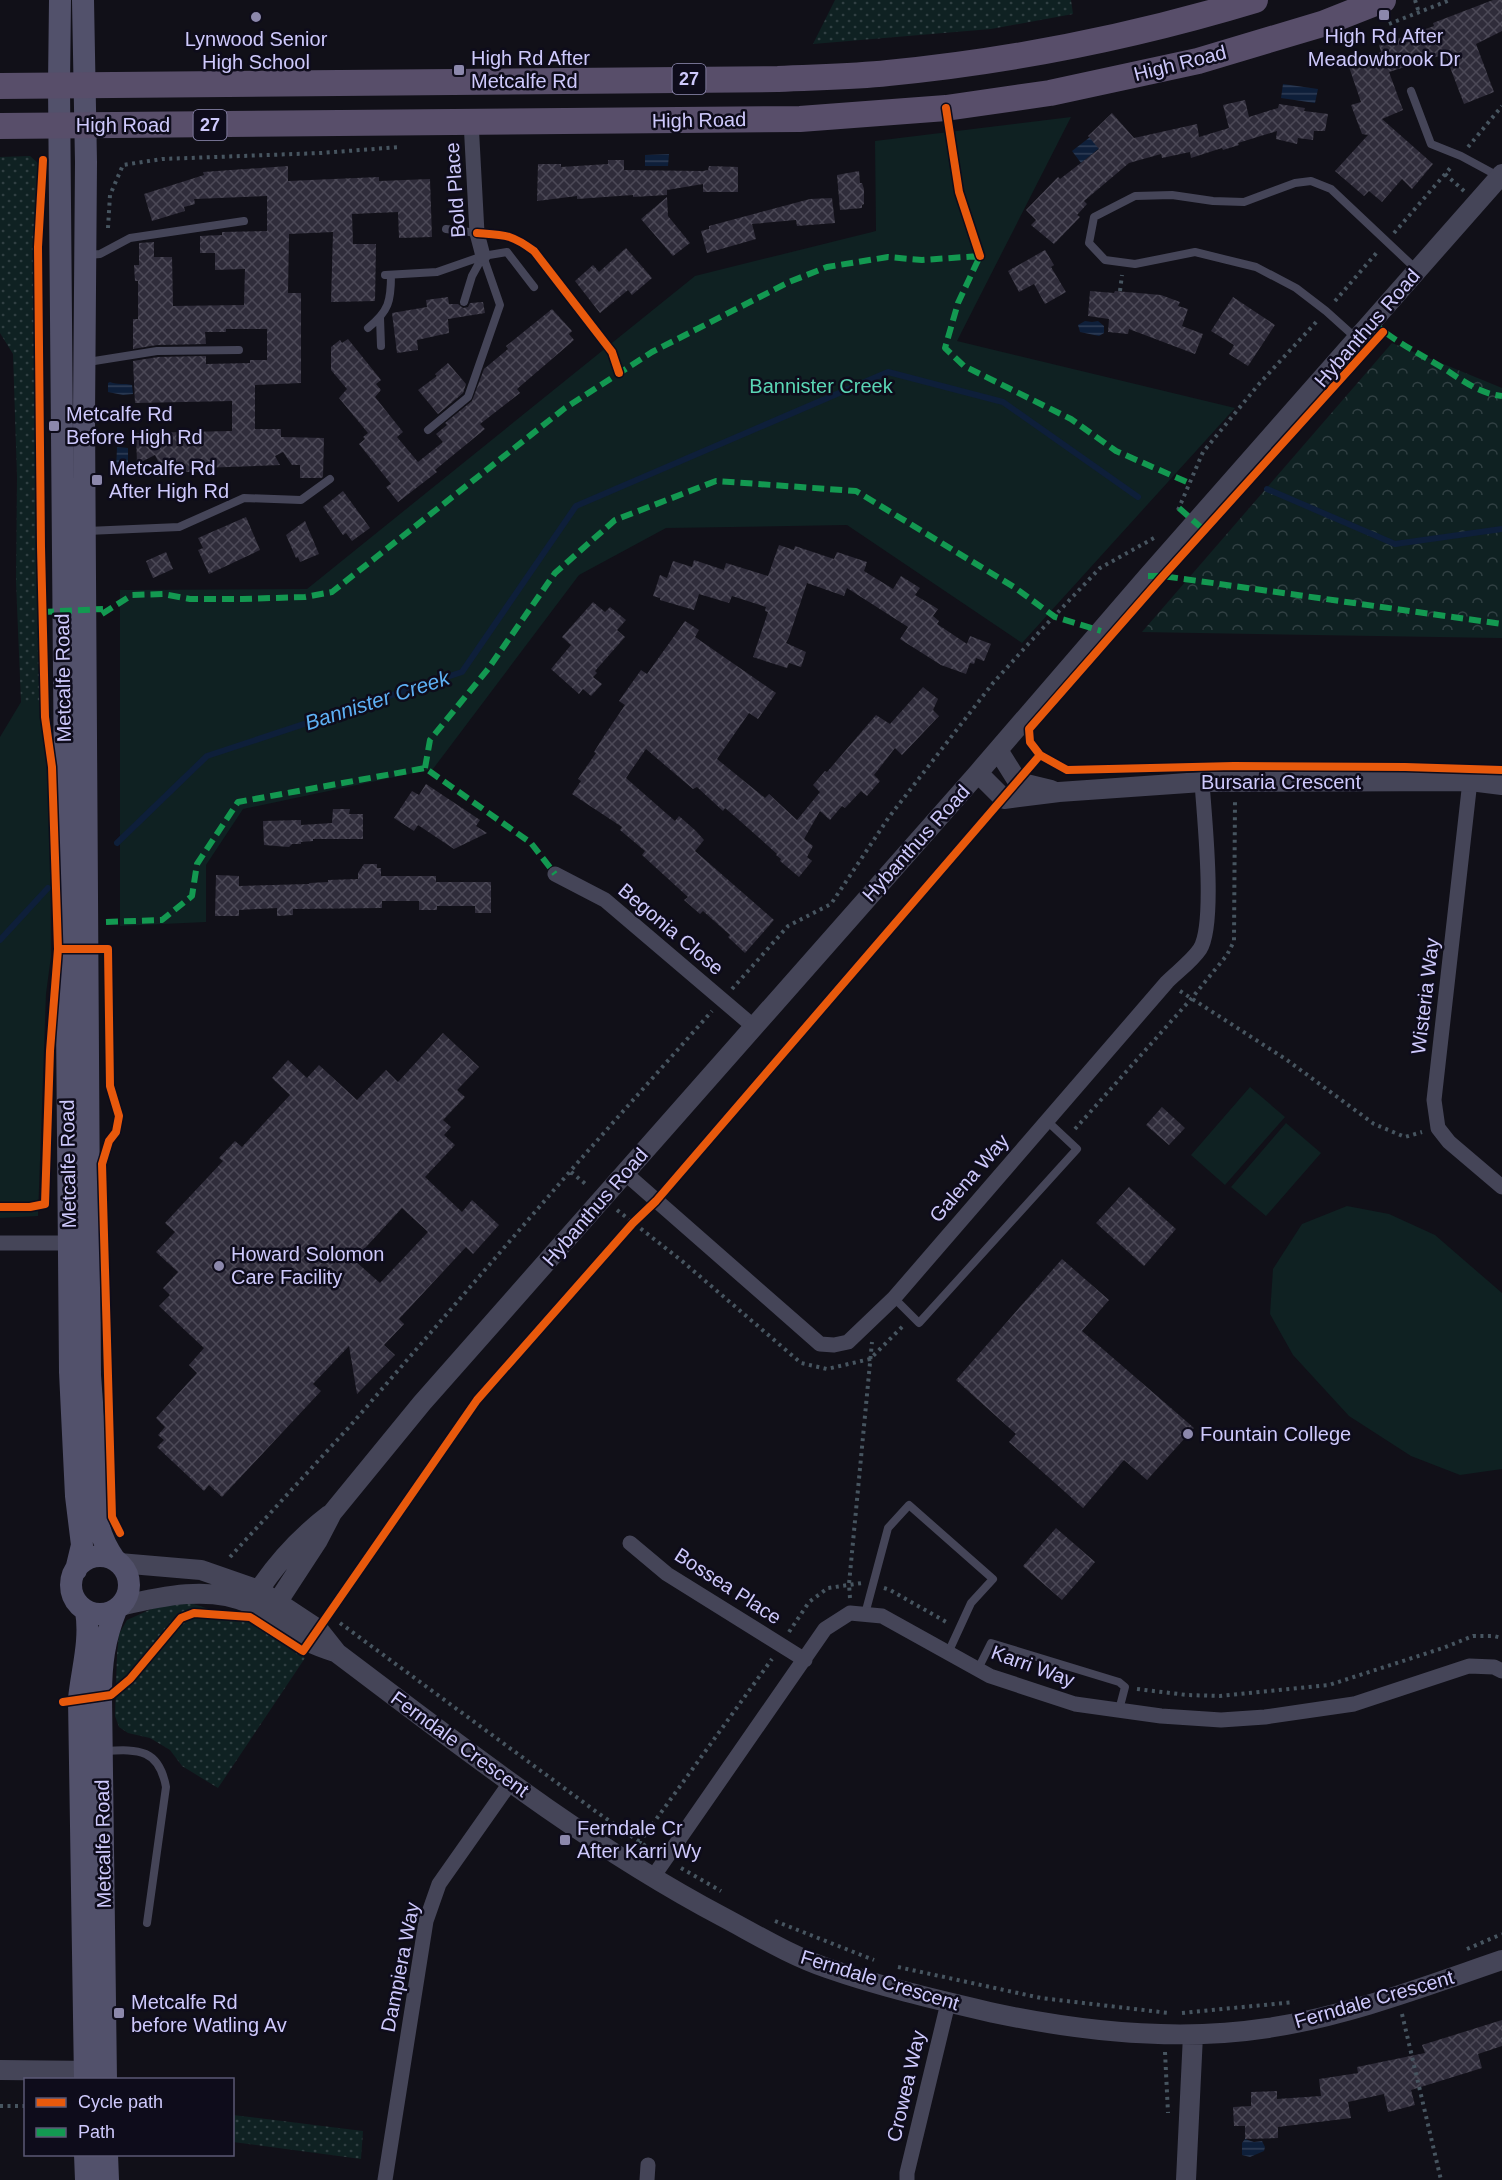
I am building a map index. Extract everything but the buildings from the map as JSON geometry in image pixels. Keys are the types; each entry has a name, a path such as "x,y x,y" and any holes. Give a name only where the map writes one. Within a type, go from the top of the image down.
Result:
{"main road":[{"name":"Metcalfe Road","path":"60,0 71,85 86,124 79,1243 70,1372 76,1496 82,1545 70,1584 76,1603 86,1611 89,1627 79,1699 91,1751"},
{"name":"Metcalfe Road","path":"83,0 71,85 60,125 79,1243 96,1461 96,1521 103,1541 129,1578 127,1596 118,1608 106,1633 91,1751 95,2075"},
{"name":"High Road","path":"0,86 778,79 886,74 1038,52 1190,20 1255,0"},
{"name":"High Road","path":"0,126 800,119 946,108 1050,93 1197,61 1322,24 1383,0"},
{"path":"76,1570 81,1563 100,1556 117,1562"},
{"path":"86,1611 98,1615 118,1608"},
{"path":"86,2156 86,2180"},
{"path":"107,2156 108,2180"}],"street":[{"name":"Bold Place","path":"471,121 477,233 483,256"},
{"name":"Hybanthus Road","path":"273,1609 318,1540 332,1513 422,1403 978,773 1501,175"},
{"path":"998,750 1018,782"},
{"name":"Bursaria Crescent","path":"978,773 1004,799 1059,792 1203,782 1470,782 1502,785"},
{"name":"Bursaria Crescent","path":"1018,782 1059,792"},
{"name":"Galena Way","path":"625,1173 820,1344 834,1346 848,1342 894,1298 1046,1120 1167,982 1199,949 1206,934 1208,904 1203,782"},
{"name":"Wisteria Way","path":"1438,1128 1434,1100 1470,782"},
{"name":"Begonia Close","path":"555,874 605,900 753,1026"},
{"path":"1438,1128 1449,1142 1502,1187"},
{"path":"0,1243 79,1243"},
{"name":"Hybanthus Road","path":"255,1597 306,1533 332,1513"},
{"name":"Bossea Place","path":"630,1543 667,1574 805,1660"},
{"name":"Ferndale Crescent","path":"117,1562 201,1570 255,1597 273,1609 309,1642 337,1653 510,1783 617,1856 686,1898 784,1950 825,1968 948,2002 1031,2021 1164,2036 1246,2031 1290,2025 1337,2014 1502,1960"},
{"name":"Ferndale Crescent","path":"118,1608 161,1596 197,1594 255,1597"},
{"name":"Ferndale Crescent","path":"273,1609 323,1622 337,1653"},
{"path":"653,1878 825,1629 858,1614"},
{"name":"Karri Way","path":"858,1614 882,1616 990,1676 1075,1704 1161,1716 1221,1720 1265,1717 1354,1704 1469,1666 1494,1667 1502,1671"},
{"name":"Dampiera Way","path":"385,2180 426,1921 439,1884 510,1783"},
{"name":"Crowea Way","path":"907,2180 948,2002"},
{"path":"1186,2180 1193,2035"},
{"path":"0,2070 95,2075"}],"lane":[{"path":"1411,91 1431,144 1501,175"},
{"path":"1357,339 1326,310 1296,288 1256,267 1195,252 1135,264 1105,260 1089,243 1094,217 1135,196 1172,195 1214,201 1244,202 1295,183 1311,181 1331,189 1418,270"},
{"path":"85,255 100,254 130,238 244,220"},
{"path":"446,229 477,233"},
{"path":"368,328 380,318 391,298 388,275 437,272 483,256 507,252 534,287"},
{"path":"464,302 472,276 483,256"},
{"path":"428,430 468,397 500,305 483,256"},
{"path":"380,318 381,346"},
{"path":"84,363 157,351 238,350"},
{"path":"84,531 179,527 244,498 301,500 330,478"},
{"path":"894,1298 919,1323 1077,1149 1046,1120"},
{"path":"858,1614 888,1528 909,1505 993,1579 972,1603 948,1653"},
{"path":"978,1669 991,1643 1119,1682 1125,1687 1119,1710"},
{"path":"91,1751 132,1750 152,1757 163,1770 166,1787 147,1923"}],"path":[{"path":"1415,0 1419,14"},
{"path":"1174,519 1203,452 1258,384 1386,242 1502,106"},
{"path":"1445,174 1468,195"},
{"path":"732,989 788,926 831,904 897,808 993,683 1041,630 1100,568 1160,535"},
{"path":"1018,782 1040,755 1035,749"},
{"path":"1167,982 1287,1060 1374,1124 1405,1137 1438,1128"},
{"path":"230,1557 351,1426 391,1377 712,1011"},
{"path":"570,1172 682,1261 801,1363 827,1369 870,1359 849,1584 858,1614"},
{"path":"625,1232 656,1201"},
{"path":"323,1622 650,1849"},
{"path":"1125,1687 1187,1695 1220,1696 1329,1684 1443,1648 1473,1636 1502,1638"},
{"path":"639,1843 781,1645"},
{"path":"681,1868 730,1896"},
{"path":"770,1919 882,1964"},
{"path":"1464,1951 1502,1934"},
{"path":"894,1966 1041,1998 1174,2014 1298,2001"},
{"path":"1398,1995 1441,2180"},
{"path":"1164,2036 1168,2114"},
{"path":"0,2106 24,2106"}],"green space":[{"path":"835,0 1071,0 1073,14 991,29 813,44"},
{"name":"Bannister Creek","path":"1071,117 957,341 1235,408 1022,643 847,525 666,528 579,575 433,769 243,809 206,865 206,922 120,926 120,590 307,589 695,276 876,231 875,141"},
{"path":"30,156 40,165 35,247 40,702 21,702 16,582 17,477 13,354 0,333 0,157"},
{"path":"1392,343 1502,388 1502,638 1142,632"},
{"path":"21,702 40,702 50,783 51,956 46,994 38,1216 0,1218 0,737"},
{"path":"1250,1087 1285,1117 1225,1185 1191,1155"},
{"path":"1286,1123 1321,1153 1266,1216 1231,1187"},
{"path":"1347,1206 1389,1214 1435,1235 1502,1293 1502,1469 1460,1475 1411,1456 1349,1416 1293,1355 1270,1314 1273,1269 1302,1224"},
{"path":"184,1601 250,1622 305,1658 218,1788 182,1766 170,1750 150,1738 128,1733 119,1727 115,1716 119,1634 127,1620 158,1606"},
{"path":"234,2115 363,2131 361,2159 234,2142"}],"water":[{"path":"1283,84 1318,89 1315,103 1281,98"},
{"path":"1094,134 1102,146 1081,163 1072,151"},
{"path":"669,154 668,166 645,166 645,155"},
{"path":"1085,321 1098,321 1104,326 1104,333 1099,336 1080,332 1078,325"},
{"path":"110,382 132,385 133,394 108,392"},
{"path":"117,447 128,448 128,471 116,471"},
{"path":"1245,2139 1254,2142 1262,2141 1264,2151 1250,2157 1242,2155 1242,2143"}],"waterway":[{"name":"Bannister Creek","path":"117,843 207,756 462,672 576,506 888,372 1003,402 1138,497"},
{"name":"Bannister Creek","path":"1267,489 1395,544 1502,529"},
{"name":"Bannister Creek","path":"0,940 48,888"}],"marked path":[{"path":"102,614 132,595 163,594 190,599 242,599 305,597 332,592 565,408 652,352 789,282 827,267 888,257 922,260 980,256 958,303 945,348 964,366 1071,419 1116,451 1189,483"},
{"path":"1372,322 1398,341 1471,386 1502,396"},
{"path":"425,768 430,740 488,669 555,573 615,520 716,481 856,491 1014,587 1055,617 1101,631"},
{"path":"1179,508 1204,530"},
{"path":"1148,576 1163,576 1502,624"},
{"path":"42,612 103,609"},
{"path":"106,922 162,920 192,896 197,864 238,802 425,768 531,843 555,874"}],"cycle path":[{"path":"946,108 959,192 980,256"},
{"path":"0,1207 30,1207 45,1204 50,1051 58,949 52,767 45,717 41,547 38,247 43,160"},
{"path":"477,233 507,236 534,251 612,352 619,373"},
{"path":"63,1702 111,1695 130,1679 181,1618 194,1613 250,1617 303,1651 477,1400 633,1223 656,1201 1040,755 1030,742 1029,729 1163,576 1383,332"},
{"path":"1040,755 1067,770 1234,766 1502,770"},
{"path":"58,949 108,949 110,1086 119,1116 116,1132 109,1141 102,1164 112,1517 120,1533"}],"place":[{"name":"High Rd After Meadowbrook Dr","path":"1384,15"},
{"name":"Lynwood Senior High School","path":"256,17"},
{"name":"High Rd After Metcalfe Rd","path":"459,70"},
{"name":"Metcalfe Rd Before High Rd","path":"54,426"},
{"name":"Metcalfe Rd After High Rd","path":"97,480"},
{"name":"Howard Solomon Care Facility","path":"219,1266"},
{"name":"Fountain College","path":"1188,1434"},
{"name":"Ferndale Cr After Karri Wy","path":"565,1840"},
{"name":"Metcalfe Rd before Watling Av","path":"119,2013"}]}
